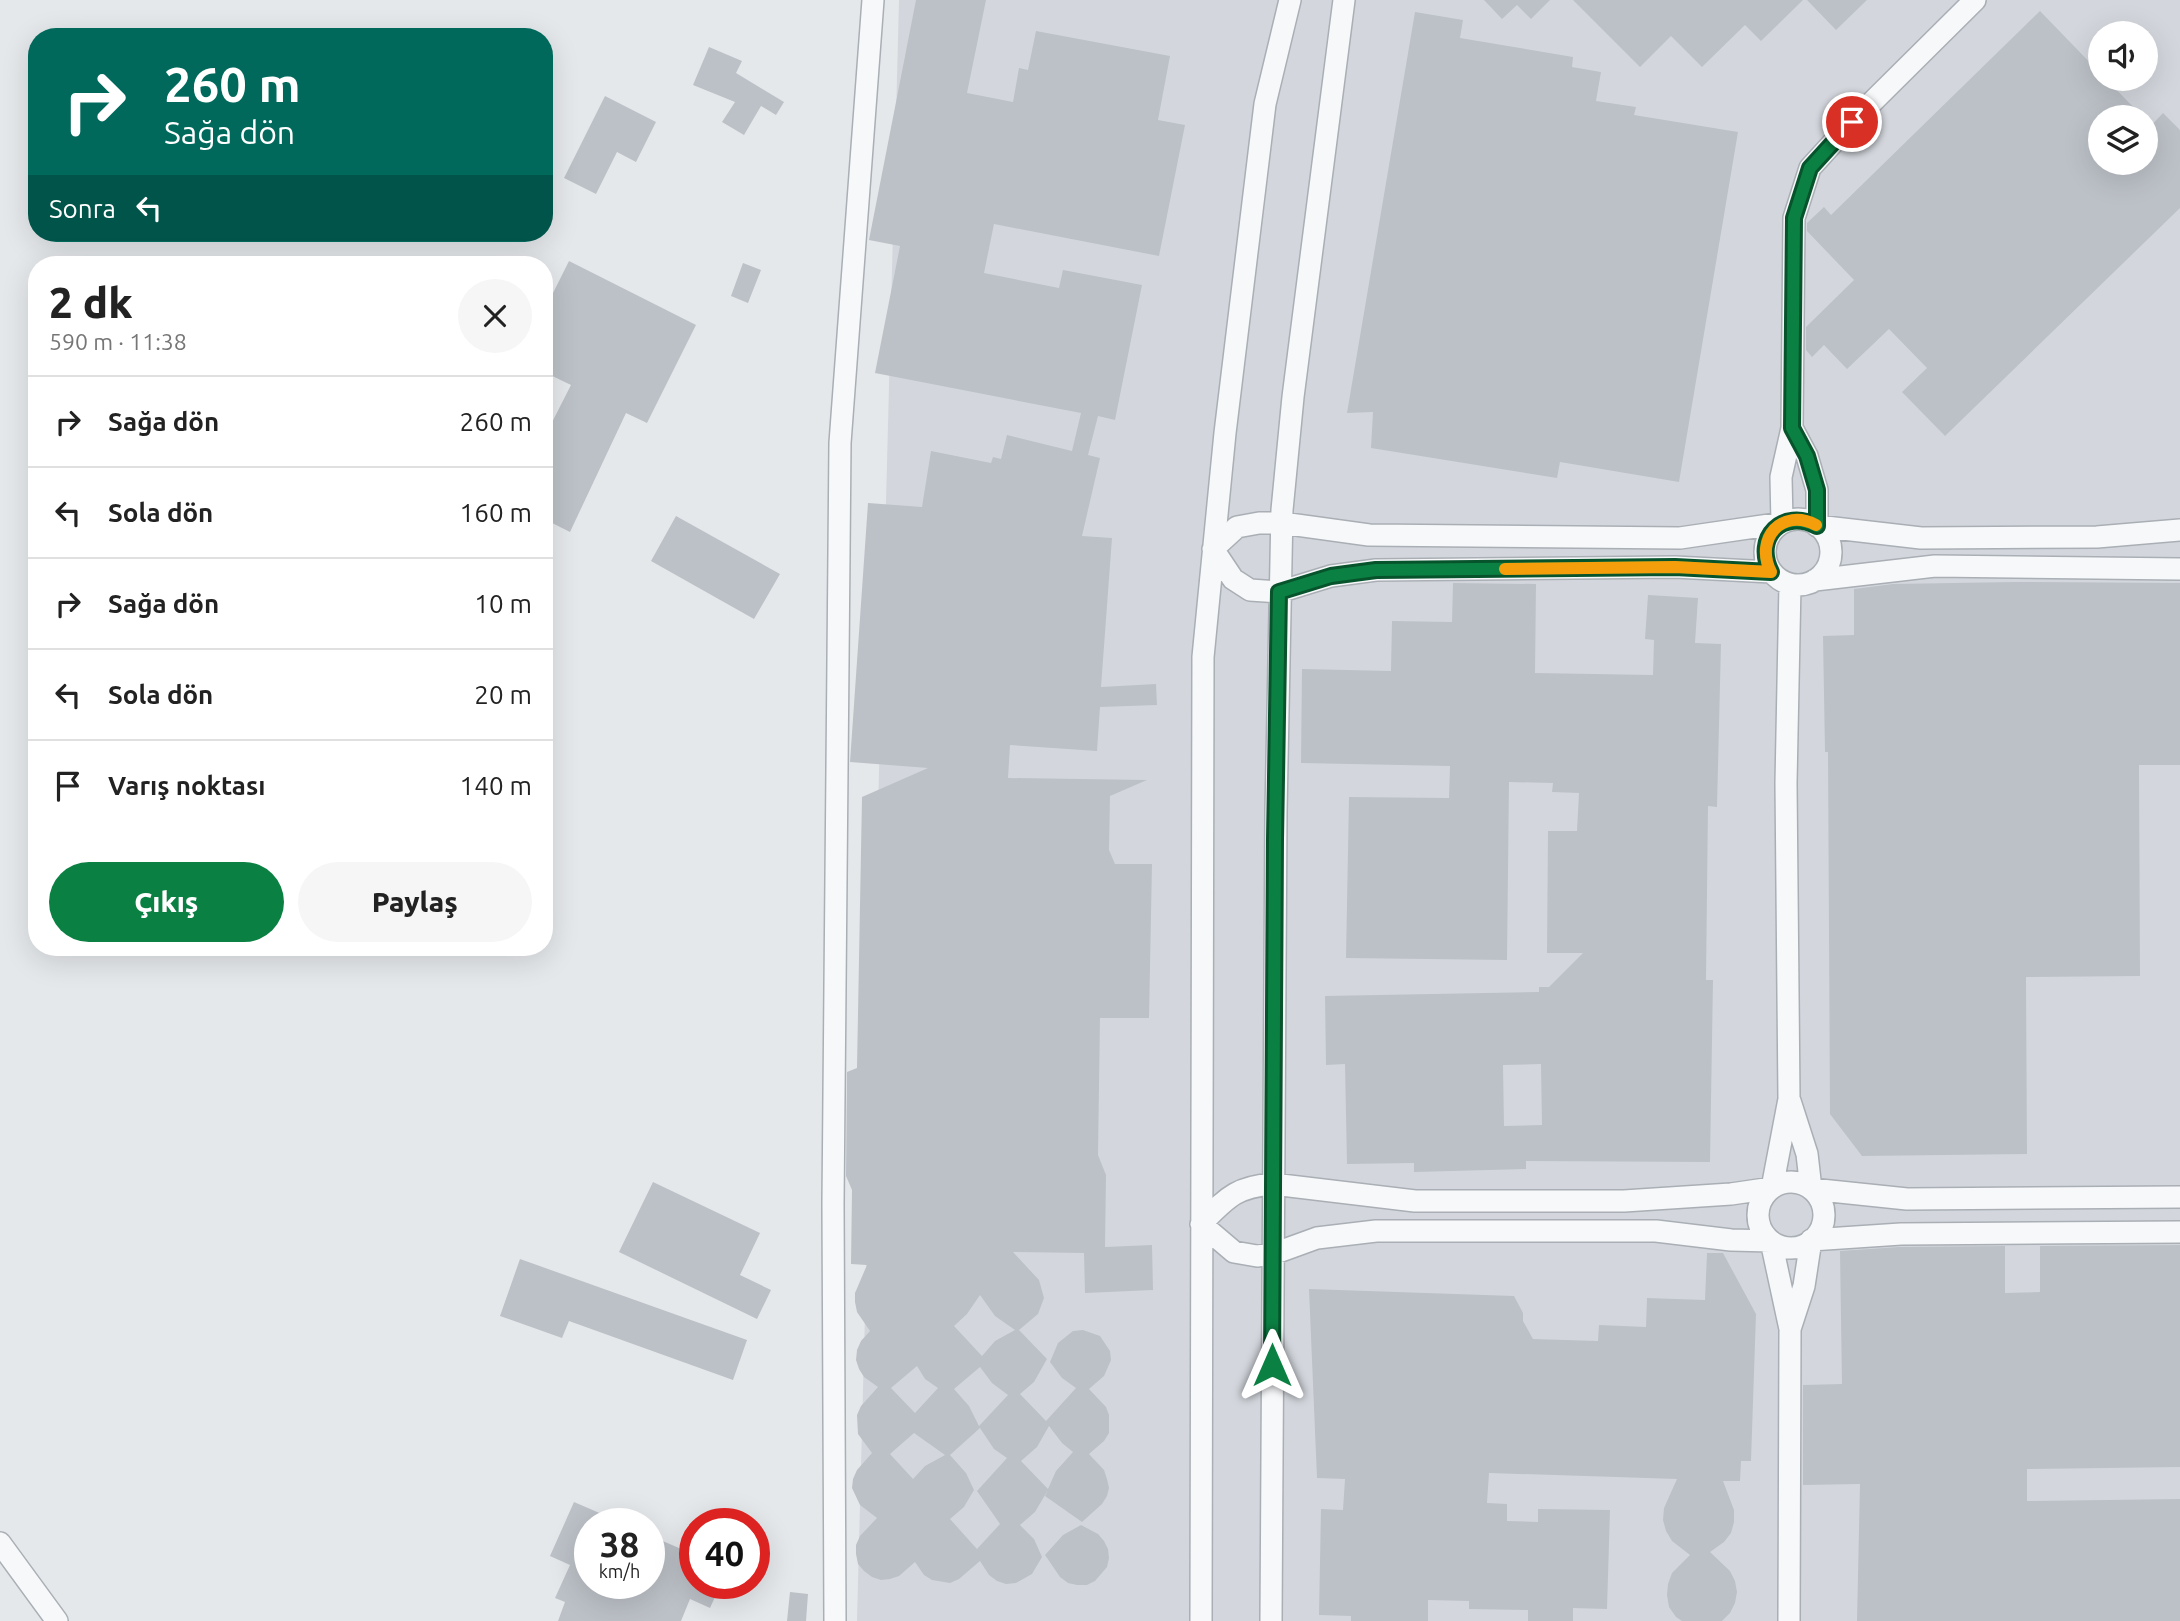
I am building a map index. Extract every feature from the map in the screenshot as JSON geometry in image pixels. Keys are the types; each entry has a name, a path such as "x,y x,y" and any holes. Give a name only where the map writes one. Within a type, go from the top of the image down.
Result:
{"street":[{"path":"835,1621 833,1204 841,443 873,0"},
{"path":"1201,1621 1203,657 1225,433 1265,104 1290,0"},
{"path":"1271,1621 1275,839 1282,523 1295,384 1344,0"},
{"path":"1213,550 1237,527 1259,523 1282,523 1369,535 1680,538 1782,523 1793,520 1807,520 1826,534 1831,553 1824,573 1815,580 1804,585 1779,580 1766,562 1765,544 1770,534 1782,523 1781,477 1792,428 1794,218 1810,168 1852,122 1975,0"},
{"path":"1792,428 1807,456 1817,490 1817,526"},
{"path":"1817,526 1921,538 2097,537 2180,530"},
{"path":"2096,569 2097,537"},
{"path":"1213,550 1233,579 1250,590 1279,592 1331,576 1376,570 1675,567 1771,572"},
{"path":"1815,580 1935,566 2180,569"},
{"path":"1789,1099 1807,1154 1811,1189 1822,1204 1824,1215 1822,1226 1811,1240 1796,1248 1784,1248 1770,1241 1759,1223 1758,1211 1772,1188 1789,1099 1786,783 1790,584"},
{"path":"1202,1224 1229,1196 1251,1186 1273,1184 1415,1201 1623,1201 1731,1194 1793,1182 1811,1189 1907,1199 2180,1197"},
{"path":"1202,1224 1234,1252 1257,1256 1273,1254 1317,1238 1377,1231 1656,1231 1731,1240 1770,1241"},
{"path":"1811,1240 1900,1234 2180,1232"},
{"path":"1790,1329 1804,1286 1811,1240"},
{"path":"1770,1241 1790,1329 1789,1621"},
{"path":"0,1543 58,1621"}],"shaded area":[{"path":"899,0 2180,0 2180,1621 857,1621"}],"building":[{"path":"916,0 986,0 967,93 1013,102 1019,68 1028,70 1036,31 1170,56 1158,120 1185,125 1159,256 994,224 984,273 1059,288 1063,270 1142,285 1115,420 1098,416 1088,455 1100,458 1082,536 1112,538 1101,687 1156,684 1157,705 1100,707 1097,751 1010,745 1008,778 1147,780 1110,796 1109,850 1115,864 1152,864 1149,1018 1100,1018 1098,1155 1106,1175 1105,1247 1152,1245 1153,1290 1085,1293 1084,1253 1013,1252 1039,1280 1044,1298 1038,1314 1019,1330 1047,1359 1034,1382 1020,1394 1046,1421 1076,1388 1062,1378 1050,1362 1058,1343 1073,1331 1083,1330 1100,1336 1110,1351 1111,1360 1104,1376 1089,1389 1106,1407 1109,1415 1109,1433 1089,1454 1104,1470 1109,1488 1107,1496 1082,1522 1045,1496 1048,1490 1035,1512 1020,1525 1034,1539 1042,1557 1032,1574 1016,1583 997,1581 989,1575 980,1561 950,1583 932,1580 924,1575 915,1562 899,1576 881,1580 872,1577 858,1564 856,1545 860,1536 877,1518 860,1505 852,1488 857,1470 872,1453 858,1434 857,1415 861,1406 878,1387 864,1377 856,1360 861,1341 870,1331 857,1312 855,1302 855,1293 867,1265 851,1264 852,1190 846,1176 847,1072 857,1068 862,797 928,768 850,762 868,503 922,507 931,451 991,463 993,457 1001,459 1007,435 1072,451 1081,413 875,373 900,246 869,240","holes":["980,1295 995,1316 1015,1330 995,1341 982,1356 954,1326 967,1314","917,1366 925,1379 938,1388 915,1413 891,1388","980,1367 992,1383 1008,1395 979,1426 969,1406 954,1389","1049,1426 1073,1452 1056,1471 1048,1489 1021,1461 1037,1447","980,1428 994,1449 1007,1458 977,1491 1000,1524 977,1549 950,1519 964,1507 974,1490 966,1473 950,1455","914,1433 945,1455 925,1466 913,1479 890,1454"]},
{"path":"1484,0 1550,0 1531,19 1517,5 1502,19"},
{"path":"1573,0 1803,0 1761,41 1745,25 1702,67 1671,36 1640,67"},
{"path":"1807,0 1867,0 1836,30"},
{"path":"2040,11 2088,61 2088,91 2118,91 2131,105 2088,105 2088,175 2158,175 2158,118 2163,113 2180,130 2180,208 1945,436 1902,392 1927,368 1889,329 1847,369 1824,345 1812,357 1806,350 1806,327 1854,280 1807,231 1807,223 1824,207 1831,215"},
{"path":"1415,12 1463,20 1460,38 1573,57 1572,67 1601,72 1596,101 1636,107 1634,115 1738,132 1679,482 1560,462 1557,478 1371,448 1373,412 1347,413"},
{"path":"709,47 742,61 736,73 784,102 776,115 761,106 744,135 722,122 735,102 693,85"},
{"path":"605,96 656,122 636,162 617,152 596,194 564,178"},
{"path":"569,261 696,325 647,423 626,413 570,532 553,524 553,420 571,385 553,376 553,293"},
{"path":"743,263 761,270 748,303 731,296"},
{"path":"676,516 780,574 754,619 651,561"},
{"path":"1453,583 1536,584 1535,673 1653,675 1654,640 1645,639 1648,595 1698,598 1695,643 1721,644 1717,807 1708,806 1706,980 1713,980 1710,1162 1526,1161 1526,1169 1414,1172 1414,1163 1347,1164 1345,1064 1326,1065 1325,996 1539,992 1539,987 1549,987 1583,953 1547,953 1548,831 1577,831 1579,793 1552,792 1553,783 1509,782 1507,960 1346,958 1349,797 1449,798 1450,766 1301,763 1302,669 1391,671 1392,621 1452,622","holes":["1541,1064 1542,1125 1504,1126 1503,1065"]},
{"path":"2180,583 2180,765 2139,765 2140,976 2026,977 2027,1154 1862,1156 1830,1114 1828,752 1825,752 1823,636 1854,635 1854,589 1893,584"},
{"path":"653,1182 760,1233 740,1275 771,1290 757,1319 619,1252"},
{"path":"2180,1245 2180,1467 2027,1469 2027,1501 2180,1499 2180,1621 1857,1621 1860,1484 1803,1485 1803,1385 1842,1384 1840,1251 1899,1247 2005,1246 2005,1293 2040,1292 2040,1246"},
{"path":"1707,1253 1723,1253 1756,1314 1751,1461 1741,1461 1740,1481 1723,1481 1734,1510 1734,1522 1731,1533 1724,1542 1710,1552 1730,1571 1737,1592 1730,1613 1722,1621 1682,1621 1669,1607 1667,1595 1672,1573 1690,1555 1672,1541 1663,1520 1664,1508 1677,1479 1489,1473 1487,1503 1507,1504 1507,1521 1538,1522 1538,1509 1610,1510 1607,1609 1573,1608 1573,1621 1528,1621 1528,1610 1469,1609 1469,1601 1428,1600 1428,1621 1351,1621 1351,1616 1319,1615 1321,1509 1343,1510 1345,1479 1317,1478 1309,1289 1514,1296 1533,1339 1598,1341 1599,1325 1646,1327 1647,1298 1705,1300"},
{"path":"520,1259 747,1340 733,1380 569,1321 562,1338 500,1316"},
{"path":"574,1502 588,1508 574,1508 574,1599 665,1599 665,1542 679,1548 679,1599 690,1599 681,1621 558,1621 565,1602 555,1598 570,1565 550,1556"},
{"path":"1081,1525 1098,1534 1104,1541 1109,1558 1107,1567 1095,1581 1087,1585 1068,1583 1060,1577 1045,1555 1063,1535"},
{"path":"790,1592 808,1594 806,1621 787,1621"},
{"path":"690,1599 714,1599 710,1608"}],"slow traffic":[{"path":"1505,569 1675,567 1771,572 1764,551 1770,534 1782,523 1793,520 1807,520 1816,525"}],"route":[{"path":"1272,1365 1279,592 1331,576 1376,570 1675,567 1771,572 1764,551 1770,534 1782,523 1793,520 1807,520 1817,526 1817,490 1807,456 1792,428 1794,218 1810,168 1852,122"}]}
